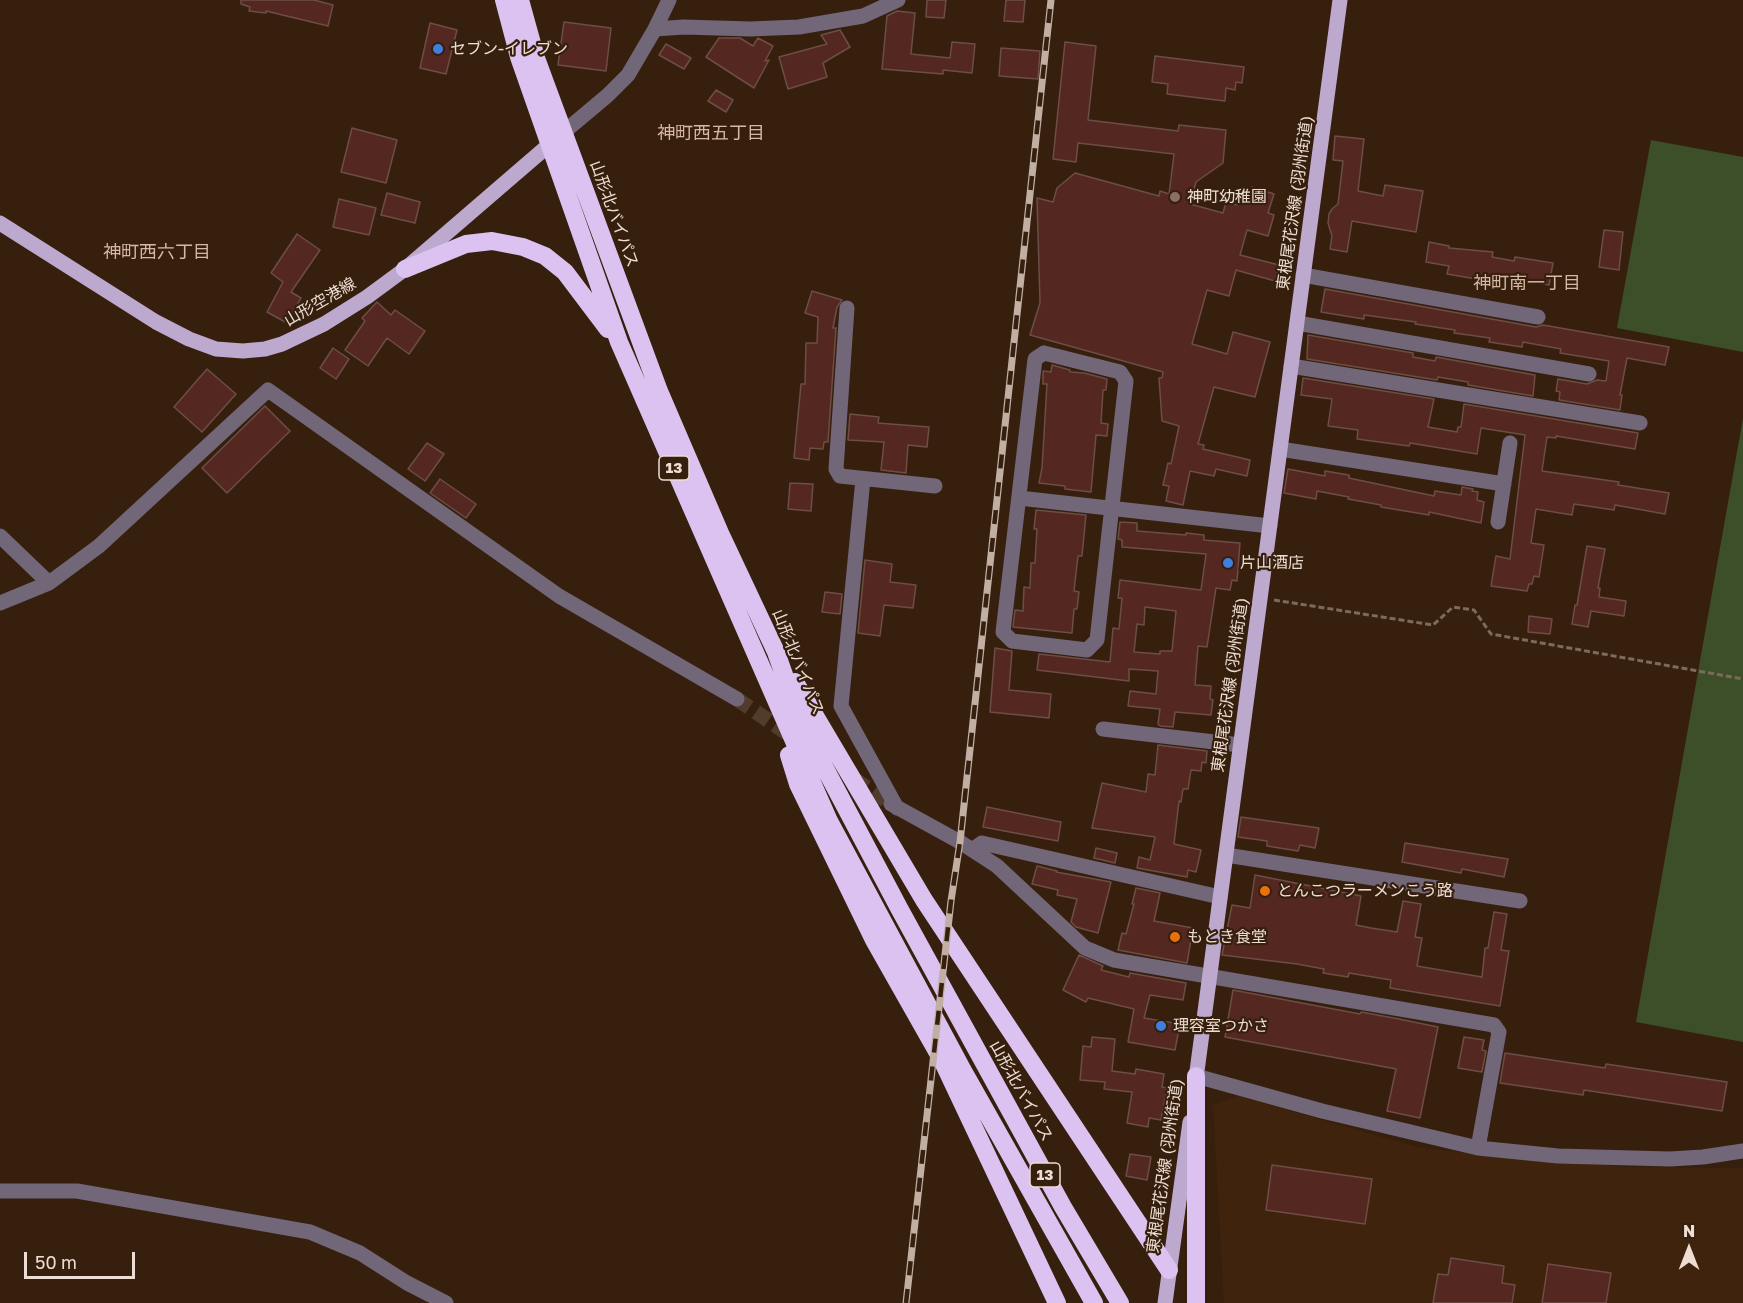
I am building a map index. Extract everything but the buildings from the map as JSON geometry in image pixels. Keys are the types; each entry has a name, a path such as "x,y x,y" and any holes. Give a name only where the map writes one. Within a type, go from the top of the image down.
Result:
{"highway":[{"name":"山形北バイパス","path":"504,0 519,57 619,342 829,821 962,1069 1094,1303"},
{"name":"山形北バイパス","path":"520,0 537,58 659,390 720,533 776,652 801,723 899,908 1063,1207 1120,1303"},
{"path":"405,269 466,244 492,241 523,247 545,256 565,272 619,342"},
{"path":"776,652 847,767 924,900 1169,1269"},
{"path":"758,660 798,784 874,940 942,1060 1057,1303"},
{"path":"1196,1076 1196,1303"}],"main road":[{"name":"東根尾花沢線 (羽州街道)","path":"1165,1303 1340,0"},
{"name":"山形空港線","path":"0,223 156,322 189,339 216,349 243,351 265,349 282,344 324,324 405,269 564,132"}],"street":[{"path":"564,132 628,75 669,0"},
{"path":"655,29 799,27 863,16 898,0"},
{"path":"1303,275 1538,317"},
{"path":"848,308 836,469 840,476 935,486"},
{"path":"1297,323 1589,374"},
{"path":"1044,352 1120,372 1126,381 1112,509 1096,640 1087,650 1012,641 1003,632 1035,359 1044,352"},
{"path":"1291,366 1640,423"},
{"path":"0,603 49,583 99,546 268,390 559,596 737,699"},
{"path":"1498,522 1510,443"},
{"path":"1280,449 1504,484"},
{"path":"863,478 841,706 894,806 997,866 1085,948 1114,960 1494,1026 1499,1032 1478,1148"},
{"path":"1020,498 1270,526"},
{"path":"0,536 49,583"},
{"path":"1104,729 1240,745"},
{"path":"972,850 982,843 1220,897"},
{"path":"1226,855 1520,902"},
{"path":"1196,1076 1333,1113 1478,1148 1547,1155 1670,1159 1743,1151"},
{"path":"0,1191 76,1191 310,1232 360,1252 407,1283 446,1303"}],"path":[{"path":"1260,598 1433,625 1453,607 1474,610 1491,634 1743,679"}],"shaded area":[{"path":"1238,1096 1421,1148 1627,1167 1743,1168 1743,1303 1224,1303 1213,1105"}],"green space":[{"path":"1651,140 1743,157 1743,352 1617,328"},
{"path":"1743,418 1743,1042 1636,1022"}],"tunnel":[{"path":"737,699 794,738"},
{"path":"854,779 891,804"}],"railway":[{"path":"906,1303 951,901 960,842 1051,0"}],"place":[{"name":"セブン-イレブン","path":"438,49"},
{"name":"神町幼稚園","path":"1175,197"},
{"name":"片山酒店","path":"1228,563"},
{"name":"とんこつラーメンこう路","path":"1265,891"},
{"name":"もとき食堂","path":"1175,937"},
{"name":"理容室つかさ","path":"1161,1026"}],"district":[{"name":"神町西五丁目","path":"711,133"},
{"name":"神町西六丁目","path":"157,252"},
{"name":"神町南一丁目","path":"1527,283"}]}
